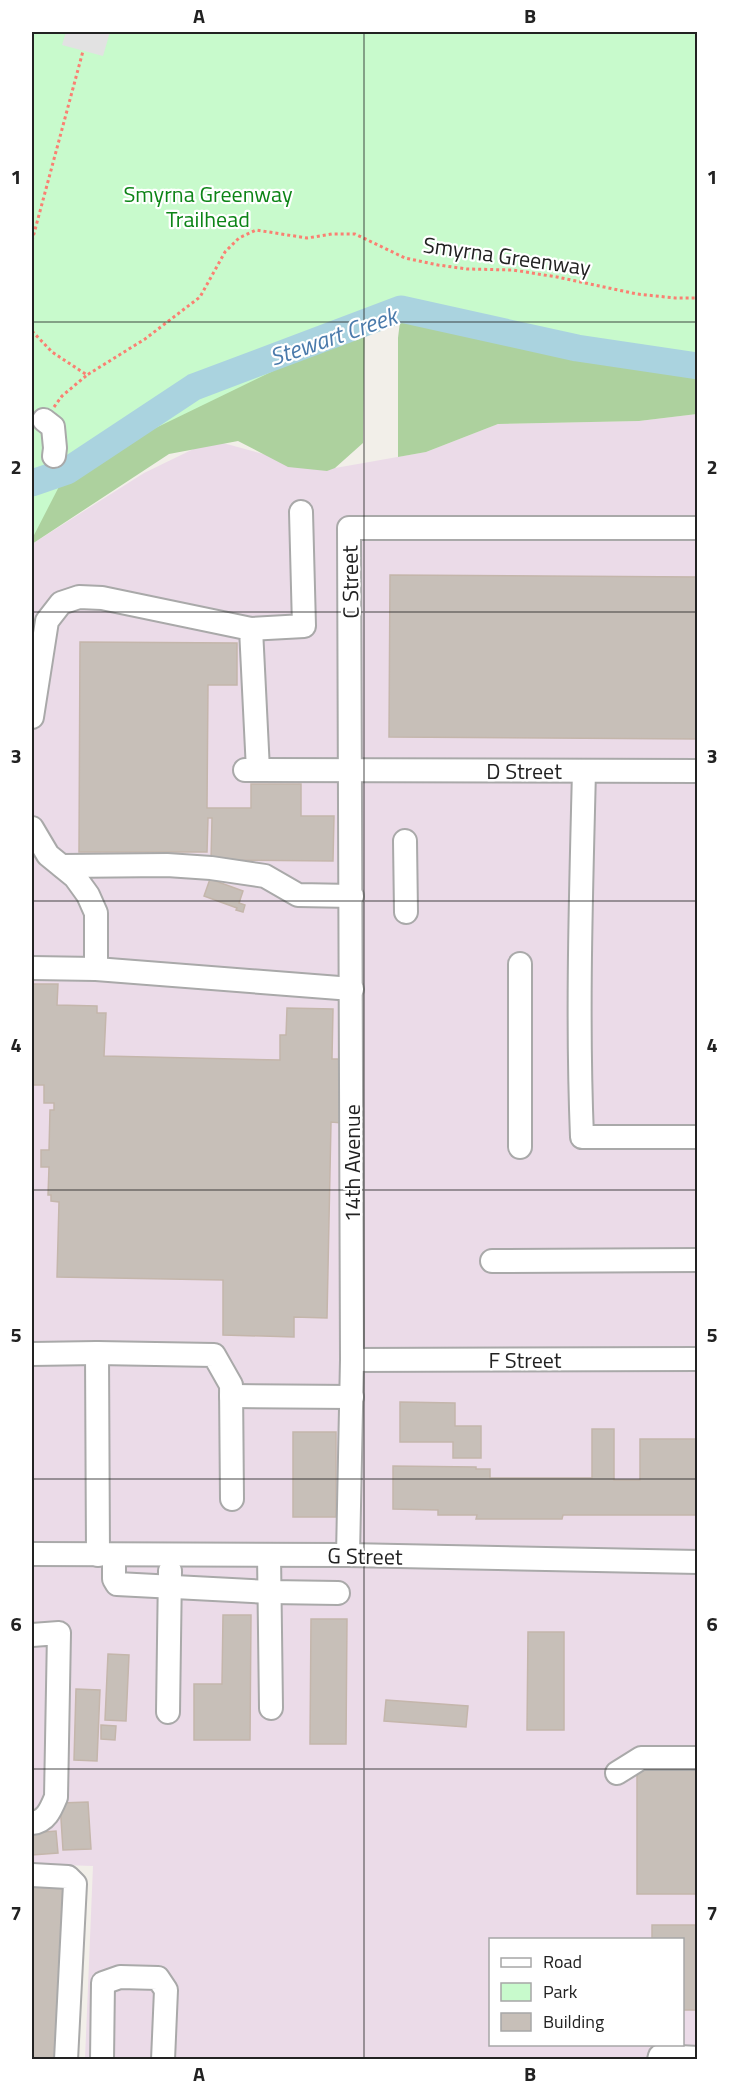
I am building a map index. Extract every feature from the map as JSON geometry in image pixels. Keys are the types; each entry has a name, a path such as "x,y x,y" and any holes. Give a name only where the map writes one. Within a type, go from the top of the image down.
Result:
{"street":[{"path":"44,420 53,427 54,456"},
{"path":"32,717 47,621 61,603 79,597 102,598 250,629 304,626 302,512"},
{"name":"C Street","path":"351,771 349,528 698,528"},
{"path":"250,629 252,770 351,771"},
{"name":"D Street","path":"351,771 698,771"},
{"name":"14th Avenue","path":"348,1556 352,1360 351,771"},
{"path":"584,771 580,946 582,1137 698,1137"},
{"path":"32,828 48,855 75,877 88,895 96,913 96,969"},
{"path":"405,841 406,912"},
{"path":"62,866 167,865 210,868 265,876 298,895 352,896"},
{"path":"520,964 520,1147"},
{"path":"32,968 96,969 352,989"},
{"path":"492,1261 698,1260"},
{"path":"32,1353 214,1355 231,1385 232,1499"},
{"path":"97,1353 106,1555 117,1584 338,1593"},
{"name":"F Street","path":"352,1360 698,1359"},
{"path":"231,1396 351,1396"},
{"name":"G Street","path":"32,1554 269,1555 698,1562"},
{"path":"168,1712 171,1555"},
{"path":"269,1555 271,1708"},
{"path":"32,1635 59,1634 56,1797 49,1813 38,1822 32,1822"},
{"path":"617,1773 641,1758 698,1758"},
{"path":"32,1875 68,1877 75,1884 66,2060"},
{"path":"102,2060 103,1983 120,1977 158,1978 166,1990 163,2060"},
{"path":"659,2060 660,2056 698,2058"}],"path":[{"path":"32,240 83,51"},
{"name":"Smyrna Greenway","path":"44,420 62,396 87,375 145,339 200,297 225,252 239,238 256,230 307,238 332,234 355,234 405,258 438,265 467,269 513,270 646,295 698,298"},
{"path":"32,331 52,352 87,375"}],"shaded area":[{"path":"66,32 110,32 103,56 62,45"},
{"path":"697,414 697,2059 85,2059 93,1866 32,1864 32,544 144,473 212,440 263,454 335,468 426,452 498,424 639,421"}],"green space":[{"name":"Smyrna Greenway Trailhead","path":"32,32 697,32 697,365 401,309 67,471 32,539"},
{"path":"366,231 363,443 335,468 327,471 288,467 238,441 169,454 32,544 32,454"},
{"path":"410,239 697,307 697,414 639,421 498,424 426,452 398,457 398,338"}],"building":[{"path":"390,575 698,577 698,739 389,737"},
{"path":"80,642 237,643 237,685 208,685 207,808 251,808 251,784 301,784 301,816 334,816 333,861 211,860 212,818 208,818 207,852 79,852"},
{"path":"210,879 243,891 239,903 245,905 243,912 204,896"},
{"path":"32,984 58,984 57,1005 97,1006 97,1013 106,1013 104,1056 280,1060 280,1035 286,1035 287,1008 333,1009 332,1059 343,1059 342,1123 331,1122 327,1318 294,1317 294,1337 223,1335 223,1280 57,1277 59,1202 51,1201 51,1195 48,1195 49,1167 41,1167 41,1150 49,1150 50,1110 54,1110 54,1103 44,1103 44,1085 32,1085"},
{"path":"400,1402 455,1403 455,1426 481,1426 481,1458 453,1458 453,1442 400,1442"},
{"path":"592,1429 614,1429 614,1480 640,1480 640,1439 698,1439 698,1515 563,1515 562,1519 476,1519 477,1515 438,1515 438,1510 393,1509 393,1466 476,1467 476,1469 490,1469 490,1478 592,1478"},
{"path":"293,1432 336,1432 336,1517 293,1517"},
{"path":"223,1615 251,1615 250,1740 194,1740 194,1684 222,1684"},
{"path":"311,1619 347,1619 346,1744 310,1744"},
{"path":"528,1632 564,1632 564,1730 527,1730"},
{"path":"108,1654 129,1655 126,1721 105,1720"},
{"path":"76,1689 100,1690 97,1761 74,1760"},
{"path":"386,1700 468,1706 466,1727 384,1721"},
{"path":"101,1725 116,1726 115,1740 101,1739"},
{"path":"637,1766 698,1766 698,1894 637,1894"},
{"path":"88,1802 91,1849 63,1850 60,1803"},
{"path":"56,1831 58,1853 32,1855 32,1833"},
{"path":"32,1887 63,1888 55,2060 32,2060"},
{"path":"652,1925 698,1925 698,2010 684,2010 684,1938 652,1938"}],"waterway":[{"name":"Stewart Creek","path":"32,483 67,471 194,387 401,309 577,348 698,366"}]}
